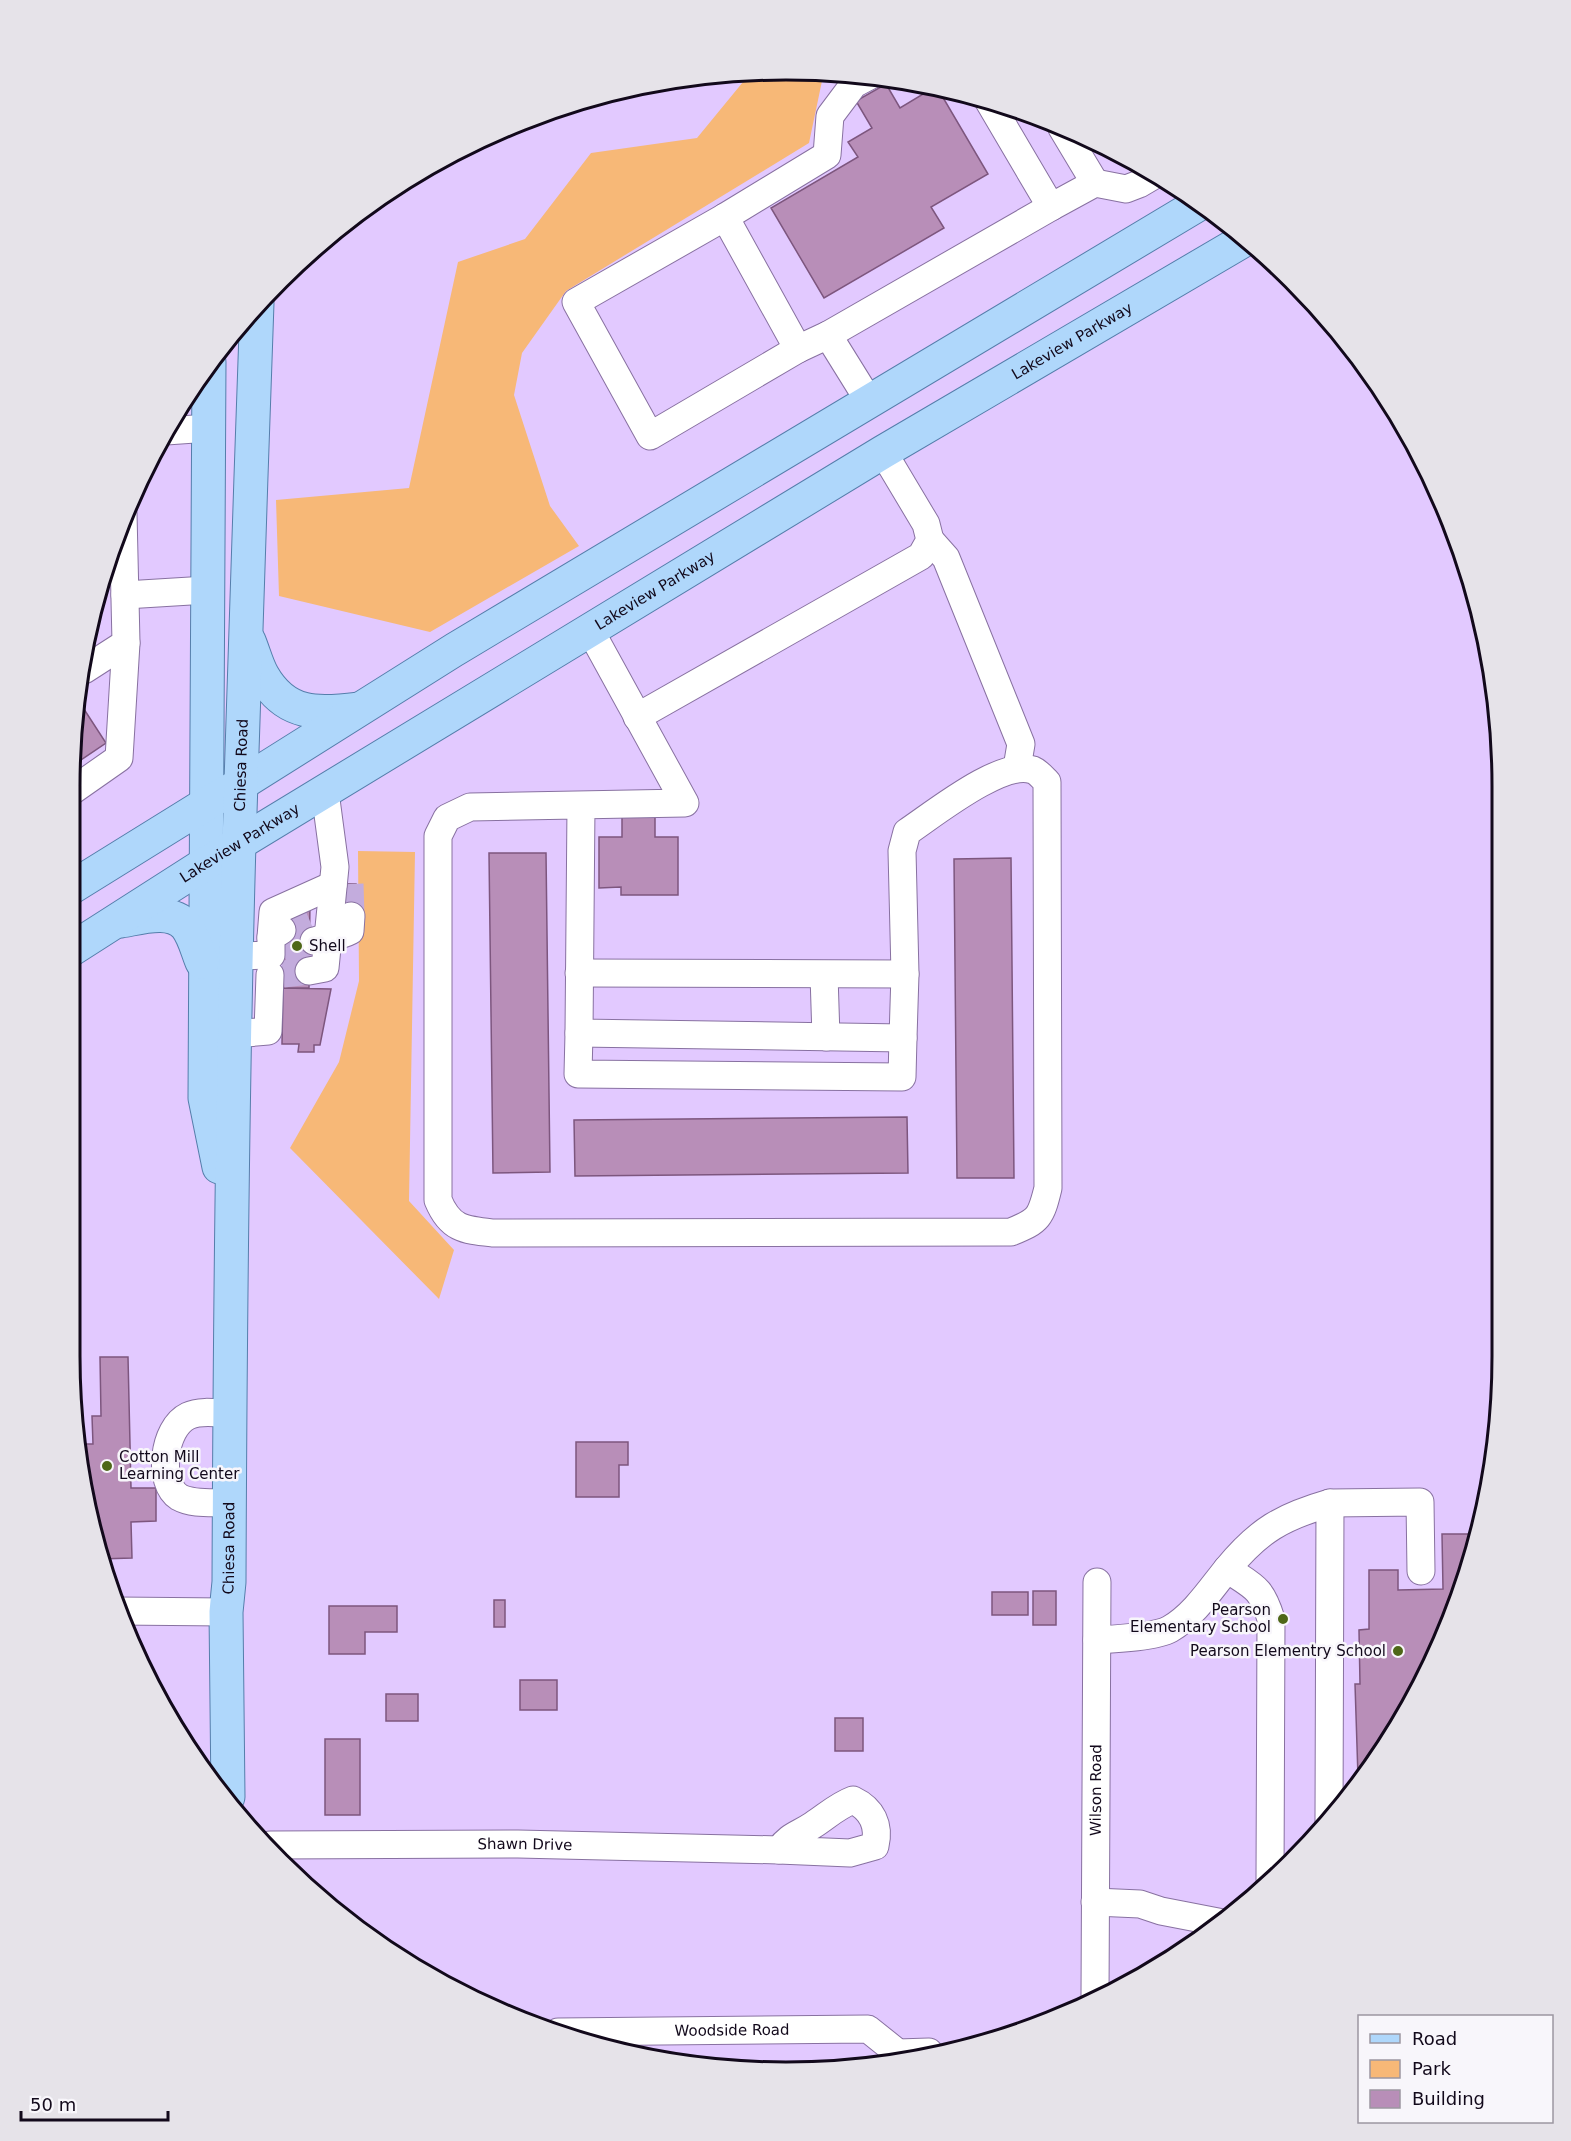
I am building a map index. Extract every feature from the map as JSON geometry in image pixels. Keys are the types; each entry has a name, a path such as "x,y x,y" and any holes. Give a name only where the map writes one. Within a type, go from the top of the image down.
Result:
{"main road":[{"path":"80,882 454,650 1192,208"},
{"name":"Lakeview Parkway","path":"80,944 205,864 883,452 1237,243"},
{"name":"Chiesa Road","path":"228,1788 226,1612 229,1582 235,1034 257,318"},
{"name":"Chiesa Road","path":"209,378 205,1098 232,1228"},
{"path":"869,401 883,452"},
{"path":"209,428 216,431 222,438 227,451 232,471 234,521 249,573"},
{"path":"247,635 263,677 278,694 297,709 327,713 362,708"},
{"path":"113,923 158,915 177,920 185,925 205,970"}],"street":[{"path":"855,83 830,116 827,155 725,217 576,302 650,436 798,349 828,335 1095,183 1126,189 1147,180"},
{"path":"994,112 1050,207"},
{"path":"1068,139 1095,183"},
{"path":"725,217 798,349"},
{"path":"828,335 869,401"},
{"path":"174,431 209,428"},
{"path":"883,452 926,524 930,540 946,558 1021,744 1017,768"},
{"path":"637,717 921,556 930,540"},
{"path":"80,785 119,758 126,643 123,543"},
{"path":"125,595 207,590"},
{"path":"581,806 578,1074 902,1077 905,974 902,851 906,832 994,775 1017,768 1035,770 1047,782 1048,1188 1043,1208 1033,1223 1011,1232 493,1233 465,1230 444,1215 438,1200 438,836 447,818 470,807 686,804 590,630"},
{"path":"90,666 126,643"},
{"path":"309,971 325,968 331,907 325,792"},
{"path":"235,1034 268,1031 277,953 273,912 331,907"},
{"path":"237,956 277,953"},
{"path":"579,973 905,974"},
{"path":"824,975 826,1037"},
{"path":"579,1032 903,1038"},
{"path":"229,1503 198,1502 185,1500 176,1495 170,1484 165,1453 169,1437 177,1423 189,1415 230,1414"},
{"path":"1097,1640 1133,1637 1169,1630 1200,1604 1252,1541 1275,1524 1330,1503 1420,1502 1421,1572"},
{"path":"1329,1805 1330,1503"},
{"path":"1227,1569 1254,1587 1264,1598 1271,1619 1270,1869"},
{"name":"Wilson Road","path":"1095,1990 1097,1582"},
{"path":"128,1611 226,1612"},
{"name":"Shawn Drive","path":"277,1845 519,1844 779,1850"},
{"path":"1095,1902 1140,1904 1161,1911 1209,1920"},
{"name":"Woodside Road","path":"585,2032 868,2029 890,2053"}],"green space":[{"path":"744,81 822,81 809,143 566,291 522,353 514,395 550,506 579,546 430,632 279,596 276,500 409,488 458,262 525,239 591,153 697,138"},
{"path":"358,851 415,852 409,1201 454,1250 439,1299 290,1148 339,1062 359,981"}],"building":[{"path":"882,87 888,88 900,108 924,93 943,98 988,174 931,207 944,228 824,298 771,208 858,157 848,142 872,128 856,101"},
{"path":"84,709 106,743 81,760"},
{"path":"622,812 655,812 655,837 678,837 678,895 621,895 621,887 599,888 599,837 622,837"},
{"path":"489,853 546,853 550,1172 493,1173"},
{"path":"1011,858 1014,1178 957,1178 954,859"},
{"path":"339,884 356,884 357,916 339,916"},
{"name":"Shell","path":"310,899 309,988 283,988 284,914"},
{"path":"283,988 331,989 320,1045 314,1045 314,1052 298,1052 299,1044 282,1044"},
{"path":"907,1117 908,1173 575,1176 574,1120"},
{"name":"Cotton Mill Learning Center","path":"100,1357 128,1357 131,1488 156,1488 156,1521 131,1522 132,1558 110,1559 93,1493 86,1444 93,1444 92,1416 101,1416"},
{"path":"576,1442 628,1442 628,1465 619,1465 619,1497 576,1497"},
{"name":"Pearson Elementry School","path":"1442,1534 1468,1534 1438,1626 1419,1668 1373,1748 1358,1769 1355,1684 1360,1684 1359,1630 1369,1629 1369,1570 1398,1570 1398,1590 1443,1589"},
{"path":"1033,1591 1056,1591 1056,1625 1033,1625"},
{"path":"992,1592 1028,1592 1028,1615 992,1615"},
{"path":"494,1600 505,1600 505,1627 494,1627"},
{"path":"329,1606 397,1606 397,1632 365,1632 365,1654 329,1654"},
{"path":"520,1680 557,1680 557,1710 520,1710"},
{"path":"386,1694 418,1694 418,1721 386,1721"},
{"path":"835,1718 863,1718 863,1751 835,1751"},
{"path":"325,1739 360,1739 360,1815 325,1815"}],"tunnel":[{"path":"350,884 351,916"},
{"path":"284,929 310,918"},
{"path":"283,951 310,942"},
{"path":"283,974 309,971"}],"place":[{"name":"Shell","path":"297,946"},
{"name":"Cotton Mill Learning Center","path":"107,1466"},
{"name":"Pearson Elementary School","path":"1283,1619"},
{"name":"Pearson Elementry School","path":"1398,1651"}]}
